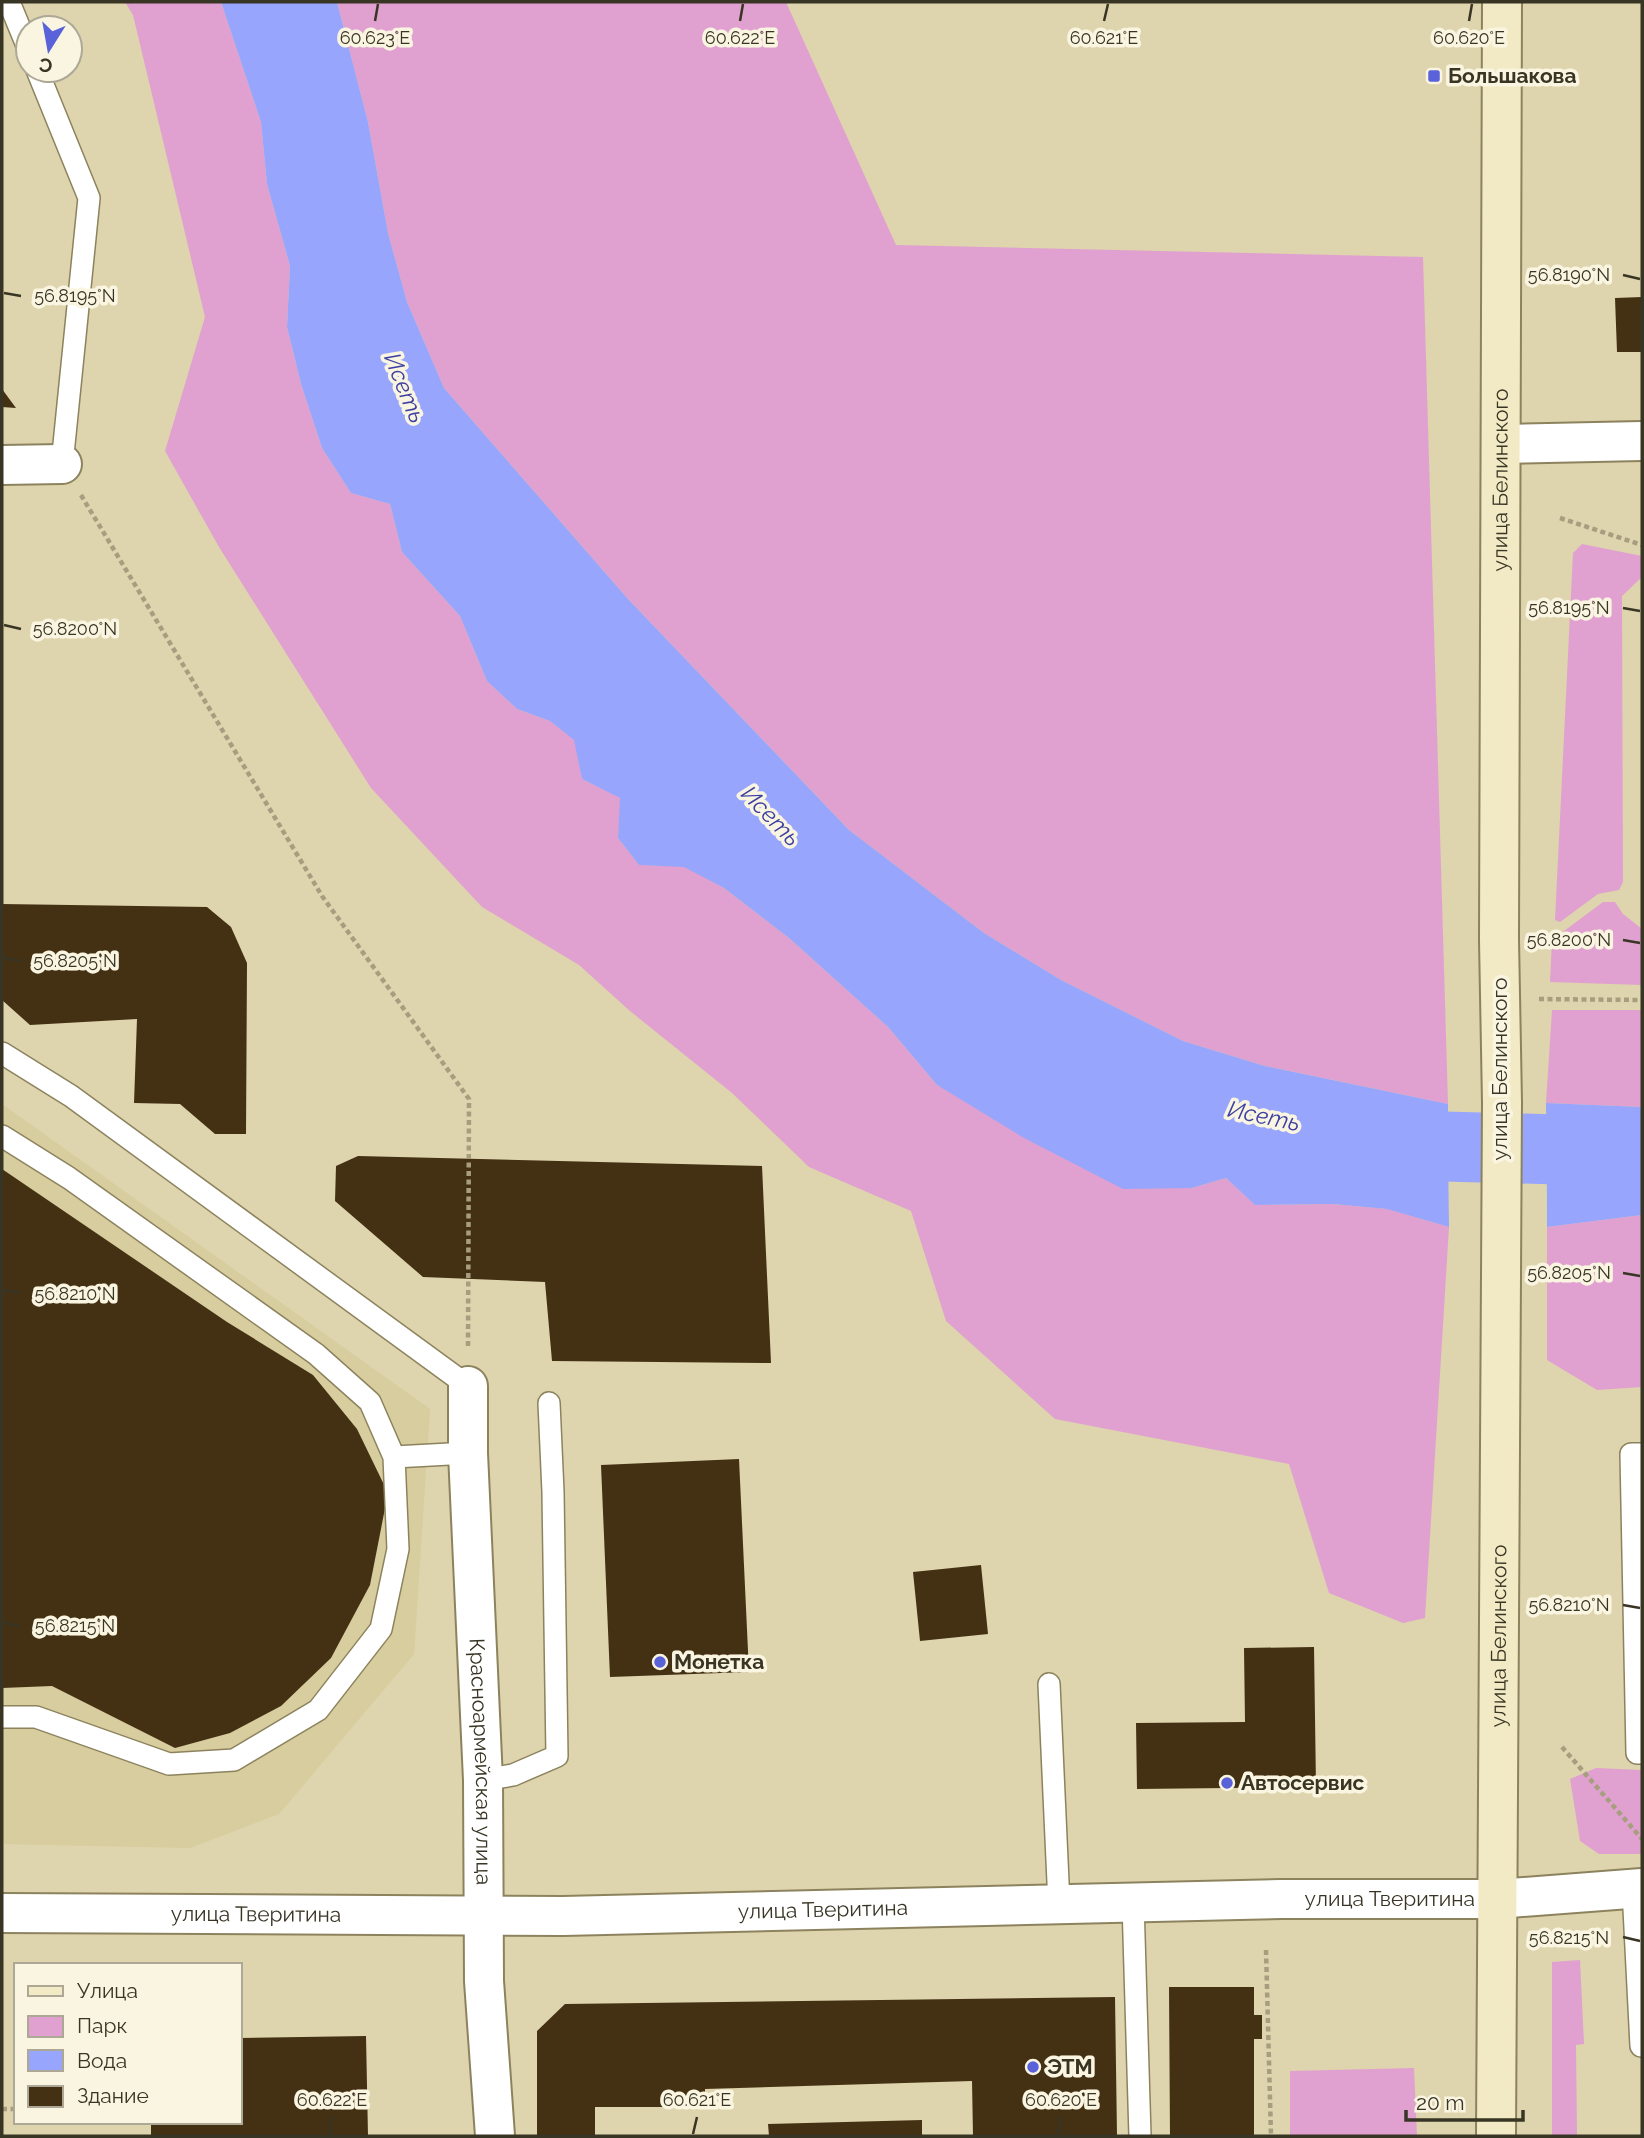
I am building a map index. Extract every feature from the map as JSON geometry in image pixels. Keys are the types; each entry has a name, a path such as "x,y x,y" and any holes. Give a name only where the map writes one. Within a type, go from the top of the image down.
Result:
{"main road":[{"name":"улица Белинского","path":"1496,2136 1502,1103 1499,940 1502,2"}],"street":[{"path":"1501,444 1642,441"},
{"path":"2,465 62,464"},
{"name":"Красноармейская улица","path":"468,1386 468,1453 482,1780 484,1981 495,2136"},
{"name":"улица Тверитина","path":"2,1913 563,1916 1059,1904 1497,1899 1638,1888"}],"lane":[{"path":"43,84 89,198 62,464"},
{"path":"2,1053 71,1096 468,1386"},
{"path":"2,1136 69,1178 316,1354 370,1402 394,1457 398,1549 381,1629 318,1710 234,1760 169,1764 36,1717 2,1717"},
{"path":"482,1780 513,1775 557,1756 549,1403"},
{"path":"394,1457 468,1453"},
{"path":"1642,1454 1631,1454 1638,1624 1637,1753 1642,1753"},
{"path":"1049,1684 1059,1904"},
{"path":"1638,1888 1641,2046"},
{"path":"1133,1903 1140,2136"}],"path":[{"path":"62,464 321,896 469,1099 468,1386"},
{"path":"1560,518 1642,545"},
{"path":"1535,999 1642,1000"},
{"path":"1562,1747 1642,1839"},
{"path":"1266,1950 1271,2136"}],"shaded area":[{"path":"2,1104 430,1409 414,1654 279,1814 190,1848 2,1844"}],"green space":[{"path":"125,2 221,2 261,122 267,184 290,266 287,327 301,384 322,448 351,493 390,504 402,552 460,616 487,681 517,709 550,721 575,740 582,779 621,798 618,838 639,865 684,866 724,888 789,938 888,1027 937,1085 1192,1188 1226,1178 1255,1205 1333,1204 1388,1209 1449,1227 1425,1618 1403,1623 1329,1593 1289,1464 1055,1419 946,1321 911,1211 809,1167 732,1093 630,1011 579,965 482,907 371,788 219,547 165,451 205,317 133,15"},
{"path":"337,2 786,2 896,245 1423,257 1448,1104 1265,1066 1183,1041 1061,980 984,933 849,830 628,599 444,388 407,302 388,233 368,122"},
{"path":"1582,544 1642,556 1642,577 1622,596 1623,882 1619,890 1598,894 1560,922 1555,920 1573,553"},
{"path":"1603,902 1615,902 1623,914 1642,929 1642,985 1550,982 1552,940"},
{"path":"1552,1010 1642,1010 1642,1107 1546,1103"},
{"path":"1642,1215 1642,1387 1597,1390 1547,1360 1547,1227"},
{"path":"1596,1768 1642,1770 1642,1854 1599,1854 1580,1841 1570,1779"},
{"path":"1580,1960 1584,2044 1576,2045 1577,2136 1552,2136 1552,1962"},
{"path":"1414,2068 1417,2136 1290,2136 1290,2071"}],"water":[{"path":"221,2 337,2 368,122 388,233 407,302 444,388 628,599 849,830 984,933 1061,980 1183,1041 1265,1066 1448,1104 1449,1227 1387,1209 1333,1204 1255,1205 1226,1178 1192,1188 1123,1189 1024,1138 937,1085 888,1027 789,938 724,888 684,867 639,865 618,838 620,798 582,779 574,740 550,721 517,709 487,681 460,616 402,552 390,504 351,493 322,448 301,384 287,327 290,266 267,184 261,122"},
{"path":"1546,1103 1642,1107 1642,1215 1547,1227"}],"pier":[{"path":"1452,1103 1452,1227 1449,1227 1448,1104"},
{"path":"1543,1103 1546,1103 1547,1227 1544,1227"}],"building":[{"path":"1642,297 1642,352 1617,352 1615,298"},
{"path":"2,389 16,408 2,407"},
{"path":"2,904 207,907 231,927 247,963 246,1134 215,1134 180,1104 134,1103 137,1019 30,1025 2,1000"},
{"path":"358,1156 762,1166 771,1363 552,1361 545,1282 423,1277 335,1201 336,1166"},
{"path":"2,1169 227,1322 313,1375 357,1429 388,1493 370,1585 331,1658 281,1706 230,1733 175,1748 52,1686 2,1688"},
{"path":"739,1459 749,1672 610,1677 601,1465"},
{"path":"981,1565 988,1634 920,1641 913,1572"},
{"path":"1314,1647 1316,1787 1137,1789 1136,1723 1245,1722 1244,1648"},
{"path":"1169,1987 1254,1987 1254,2015 1262,2015 1262,2039 1254,2039 1254,2136 1170,2136"},
{"path":"1115,1997 1117,2136 973,2136 972,2081 705,2089 705,2107 595,2107 595,2136 537,2136 537,2031 565,2004"},
{"path":"366,2036 368,2136 151,2136 151,2124 242,2124 242,2038"},
{"path":"922,2120 922,2136 769,2136 768,2124"}],"waterway":[{"name":"Исеть","path":"1353,1134 1426,1146 1577,1150 1642,1146"}],"place":[{"name":"Большакова","path":"1434,76"},
{"name":"Монетка","path":"660,1662"},
{"name":"Автосервис","path":"1227,1783"},
{"name":"ЭТМ","path":"1033,2067"}]}
